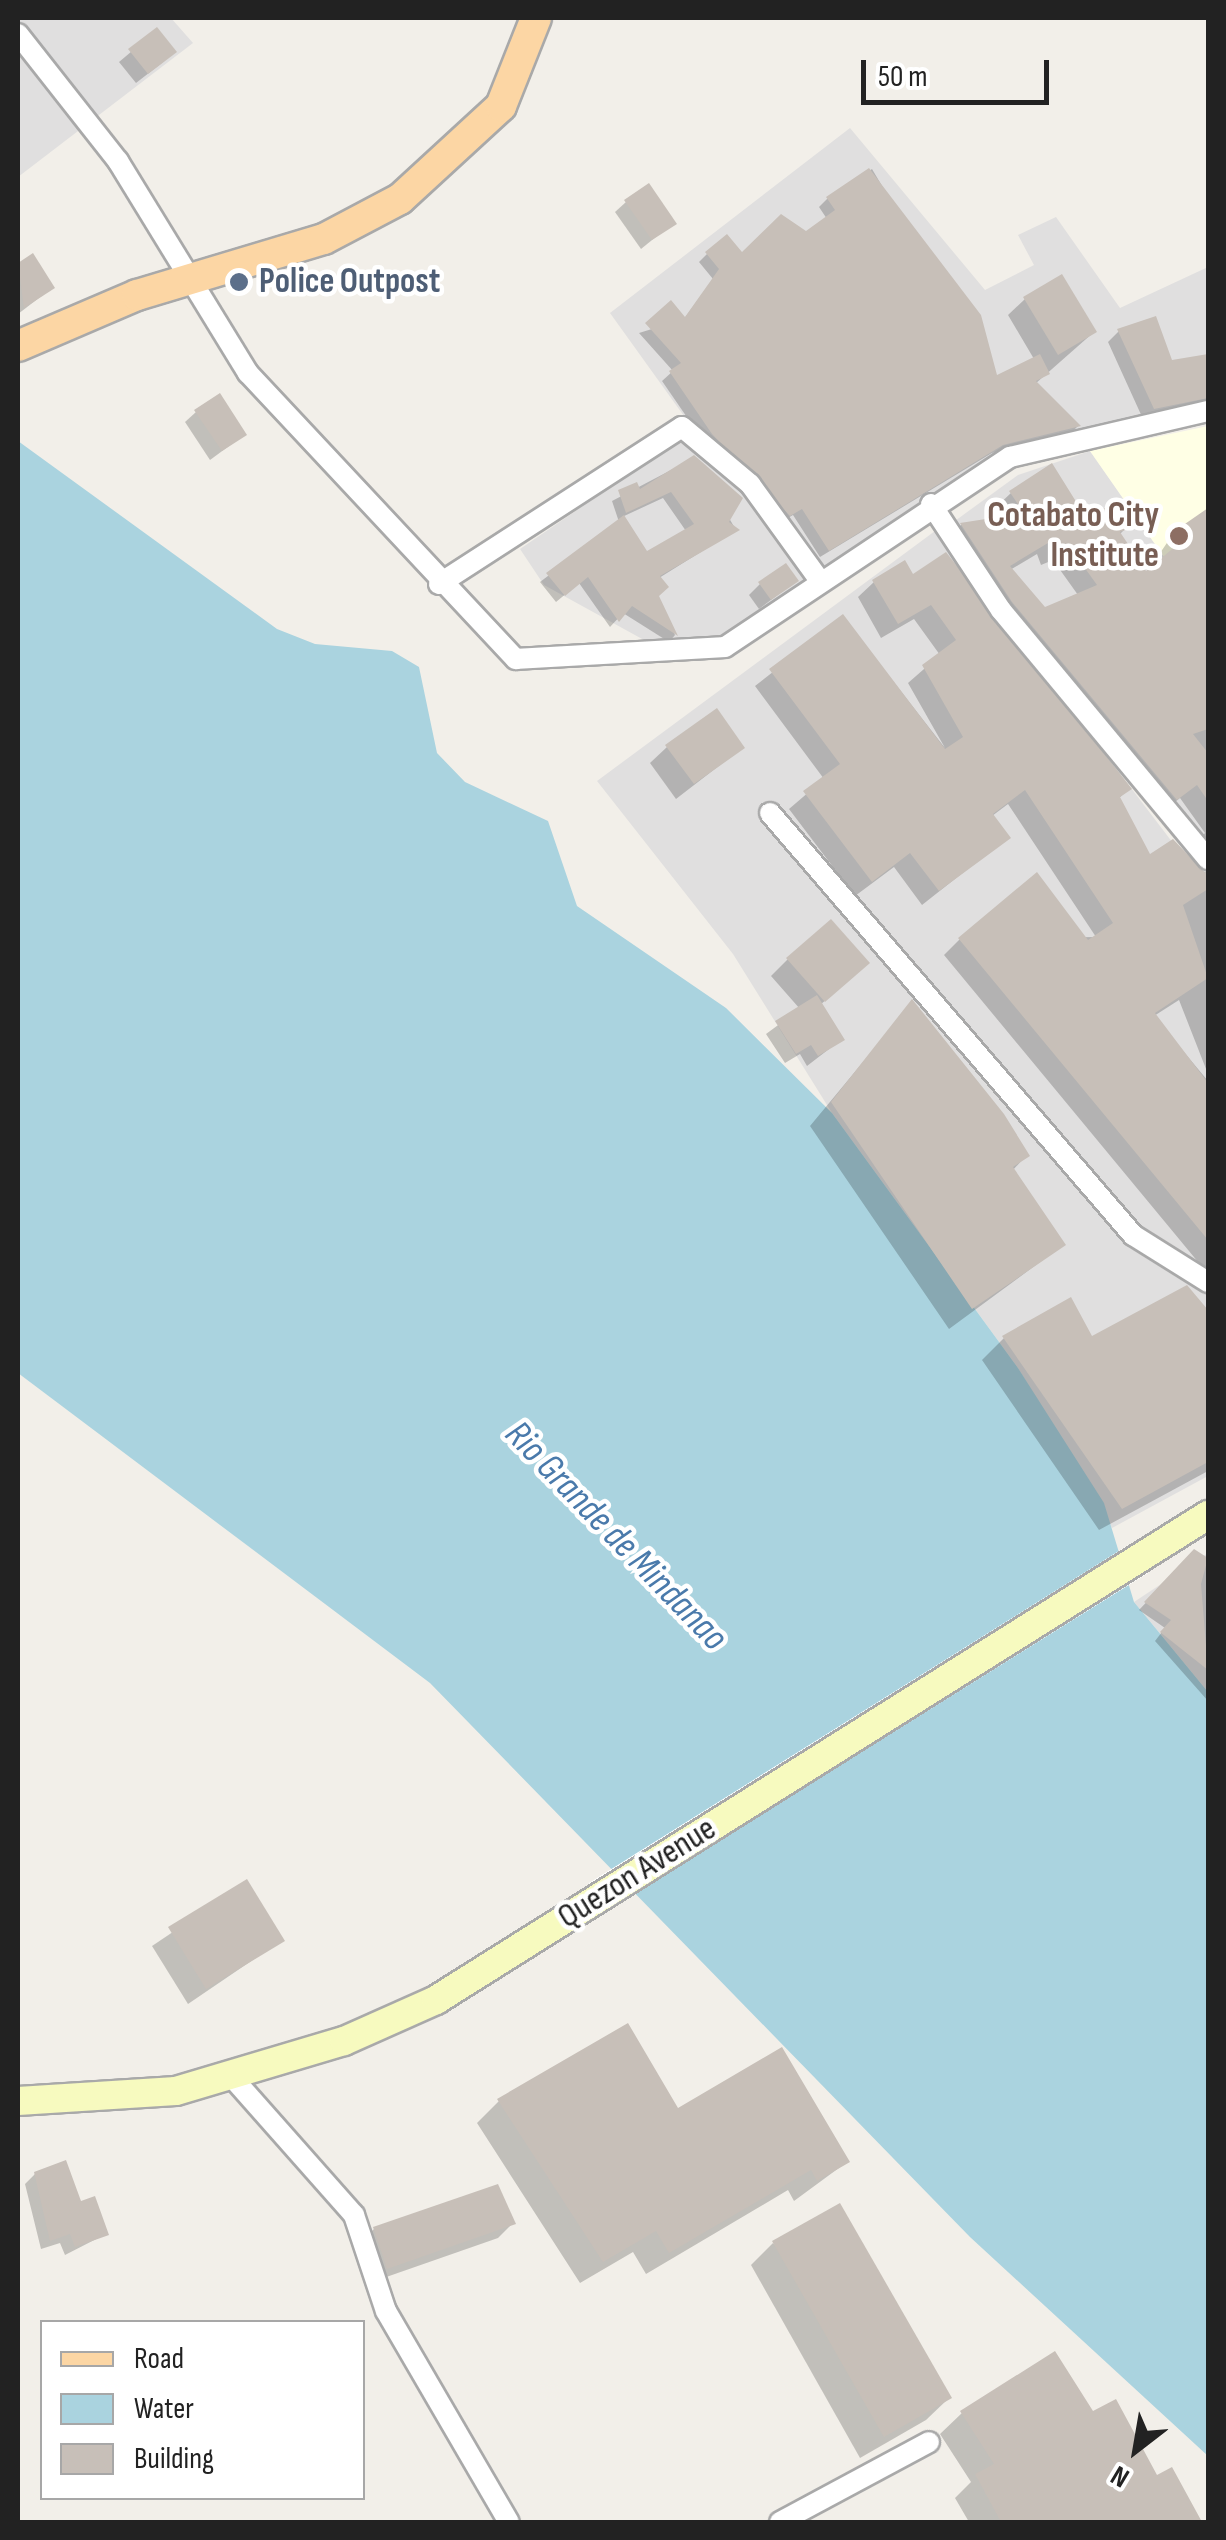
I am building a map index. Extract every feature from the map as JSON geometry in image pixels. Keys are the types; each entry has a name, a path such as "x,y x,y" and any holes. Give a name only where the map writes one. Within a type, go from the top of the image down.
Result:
{"main road":[{"path":"18,346 189,278 324,239 400,200 502,106 536,18"}],"street":[{"path":"18,34 118,161 248,373 508,655 543,664 725,646 931,504 1010,457 1208,411"},
{"path":"439,584 682,427 750,484 820,582"},
{"path":"931,504 1002,610 1208,859"},
{"path":"770,813 1133,1234 1208,1282"},
{"name":"Quezon Avenue","path":"18,2101 125,2100 232,2077 436,2000 1208,1515"},
{"path":"232,2077 354,2214 386,2311 509,2522"},
{"path":"780,2522 929,2442"}],"shaded area":[{"path":"18,18 171,18 193,43 18,177"},
{"path":"850,128 985,290 1034,265 1018,235 1056,217 1120,308 1208,267 1208,409 1003,456 723,641 644,640 544,585 520,549 694,430 610,313"},
{"name":"Cotabato City Institute","path":"1208,426 1208,620 1090,451"},
{"path":"1090,451 1208,620 1208,850 1003,605 948,526 1018,475"},
{"path":"935,531 1208,889 1208,1476 1112,1528 1018,1368 832,1113 733,954 597,781"},
{"path":"1208,1553 1208,1692 1134,1602"}],"water":[{"name":"Rio Grande de Mindanao","path":"18,441 277,629 315,644 392,651 419,667 437,753 465,782 548,821 577,906 726,1008 832,1113 1018,1368 1104,1503 1134,1602 1208,1692 1208,2456 970,2237 430,1683 18,1373"}],"pier":[{"path":"1130,1544 1148,1573 607,1911 589,1883"}],"building":[{"path":"157,27 177,52 148,74 128,49"},
{"path":"869,168 981,315 997,375 1040,354 1050,374 1036,381 1081,426 1003,445 829,551 802,509 790,516 712,434 669,371 681,363 645,323 671,300 685,317 719,269 705,252 727,234 742,252 781,214 806,231 835,210 826,197"},
{"path":"649,183 677,224 652,240 624,200"},
{"path":"33,253 55,288 24,308 18,263"},
{"path":"1062,274 1097,332 1058,355 1023,297"},
{"path":"1156,316 1172,360 1208,354 1208,398 1154,409 1117,329"},
{"path":"220,393 247,435 222,451 194,410"},
{"path":"694,455 743,498 729,522 740,530 660,576 669,587 659,596 678,636 632,606 619,622 588,577 565,596 546,573 624,515 647,551 694,524 671,492 626,513 618,490 637,482 640,489"},
{"path":"1052,463 1085,516 1119,502 1130,528 1120,532 1146,571 1177,545 1169,535 1208,508 1208,729 1193,734 1208,753 1208,801 1197,785 1177,800 1012,602 960,523 1024,513 1009,491","holes":["1053,540 1057,551 1069,546 1097,585 1045,607 1010,566"]},
{"path":"946,552 1132,789 1120,797 1150,854 1173,839 1208,876 1208,889 1183,905 1208,978 1155,1013 1208,1083 1208,1240 958,938 1037,872 1088,940 1113,923 1025,790 993,814 1011,838 939,891 910,853 872,882 803,791 840,764 769,669 843,614 945,749 963,737 922,665 956,640 931,605 898,624 872,580 905,560 913,574"},
{"path":"786,563 799,581 771,600 758,582"},
{"path":"717,708 745,748 694,784 665,745"},
{"path":"831,919 870,963 825,1002 786,958"},
{"path":"817,995 845,1040 818,1056 811,1045 796,1054 775,1021"},
{"path":"912,999 1004,1114 1030,1156 1013,1167 1066,1245 972,1309 831,1102"},
{"path":"1187,1285 1208,1310 1208,1462 1122,1509 1002,1336 1071,1297 1092,1336"},
{"path":"1194,1549 1208,1558 1201,1584 1208,1670 1160,1632 1171,1620 1144,1602"},
{"path":"247,1879 285,1941 206,1989 168,1927"},
{"path":"628,2023 678,2108 782,2047 850,2162 817,2181 811,2170 669,2253 656,2231 603,2262 497,2099"},
{"path":"66,2160 81,2201 95,2196 109,2235 75,2247 70,2234 50,2241 34,2172"},
{"path":"498,2184 516,2224 387,2269 373,2227"},
{"path":"840,2203 952,2398 884,2437 772,2241"},
{"path":"1055,2351 1093,2411 1116,2399 1157,2475 1172,2467 1202,2522 1001,2522 975,2474 994,2464 960,2411"}],"place":[{"name":"Police Outpost","path":"239,282"},
{"name":"Cotabato City Institute","path":"1179,536"}]}
